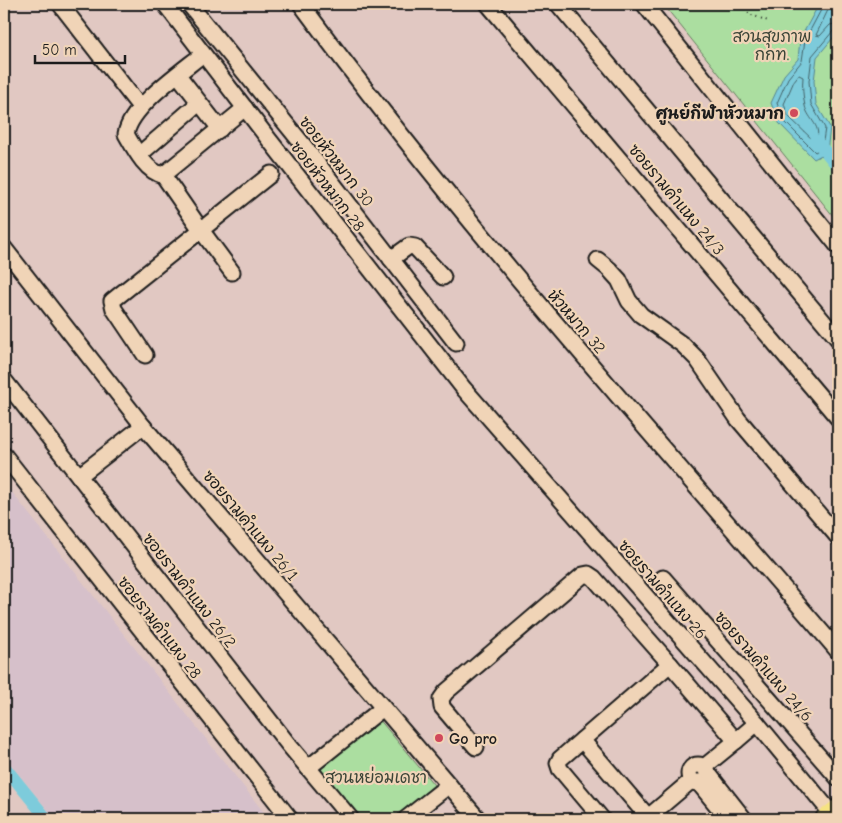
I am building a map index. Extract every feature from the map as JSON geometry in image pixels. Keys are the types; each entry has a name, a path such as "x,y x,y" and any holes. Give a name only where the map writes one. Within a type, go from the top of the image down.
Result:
{"street":[{"path":"60,4 140,107"},
{"name":"ซอยหัวหมาก 28","path":"165,4 464,389"},
{"name":"ซอยหัวหมาก 30","path":"189,4 304,146 456,343"},
{"name":"หัวหมาก 32","path":"301,4 351,72 500,258 838,651"},
{"name":"ซอยรามคำแหง 24/3","path":"488,4 838,418"},
{"path":"558,4 838,339"},
{"path":"644,4 838,246"},
{"path":"203,54 140,107 128,124 126,134 139,155 150,169 156,174 163,175 245,108"},
{"path":"178,75 220,129"},
{"path":"139,155 199,103"},
{"path":"145,355 114,310 112,301 271,174"},
{"path":"163,175 232,272"},
{"path":"391,259 409,246 415,247 443,277"},
{"name":"ซอยรามคำแหง 26/1","path":"4,248 143,426 478,819"},
{"path":"598,260 609,268 619,280 630,301 641,315 683,345 697,359 738,419 838,537"},
{"name":"ซอยรามคำแหง 26/2","path":"4,380 308,768 351,819"},
{"name":"ซอยรามคำแหง 26","path":"464,389 757,723 833,815"},
{"path":"79,476 143,426"},
{"name":"ซอยรามคำแหง 28","path":"4,455 290,819"},
{"path":"476,747 442,707 442,699 446,692 583,575 588,574 594,578 736,741"},
{"name":"ซอยรามคำแหง 24/6","path":"663,578 838,778"},
{"path":"602,819 560,769 558,763 560,759 670,664"},
{"path":"308,768 383,708"},
{"path":"582,740 647,818 700,775 757,723"},
{"path":"700,775 728,819"},
{"path":"700,775 744,819"},
{"path":"406,819 449,785"}],"path":[{"path":"742,4 749,14 768,21"}],"shaded area":[{"path":"4,482 269,819 55,819 4,756"}],"green space":[{"name":"ศูนย์กีฬาหัวหมาก","path":"663,4 838,4 838,222"},
{"name":"สวนหย่อมเดชา","path":"378,718 434,785 394,819 361,819 318,768"}],"water":[{"path":"819,4 838,4 838,32 817,57 814,81 816,104 830,127 827,152 814,159 778,122 771,103 784,75 798,59 800,39"}],"waterway":[{"path":"816,140 838,167"},
{"path":"4,766 47,819"}],"place":[{"name":"ศูนย์กีฬาหัวหมาก","path":"794,113"},
{"name":"Go pro","path":"439,738"}],"park label":[{"name":"สวนสุขภาพ กกท.","path":"772,45"}]}
